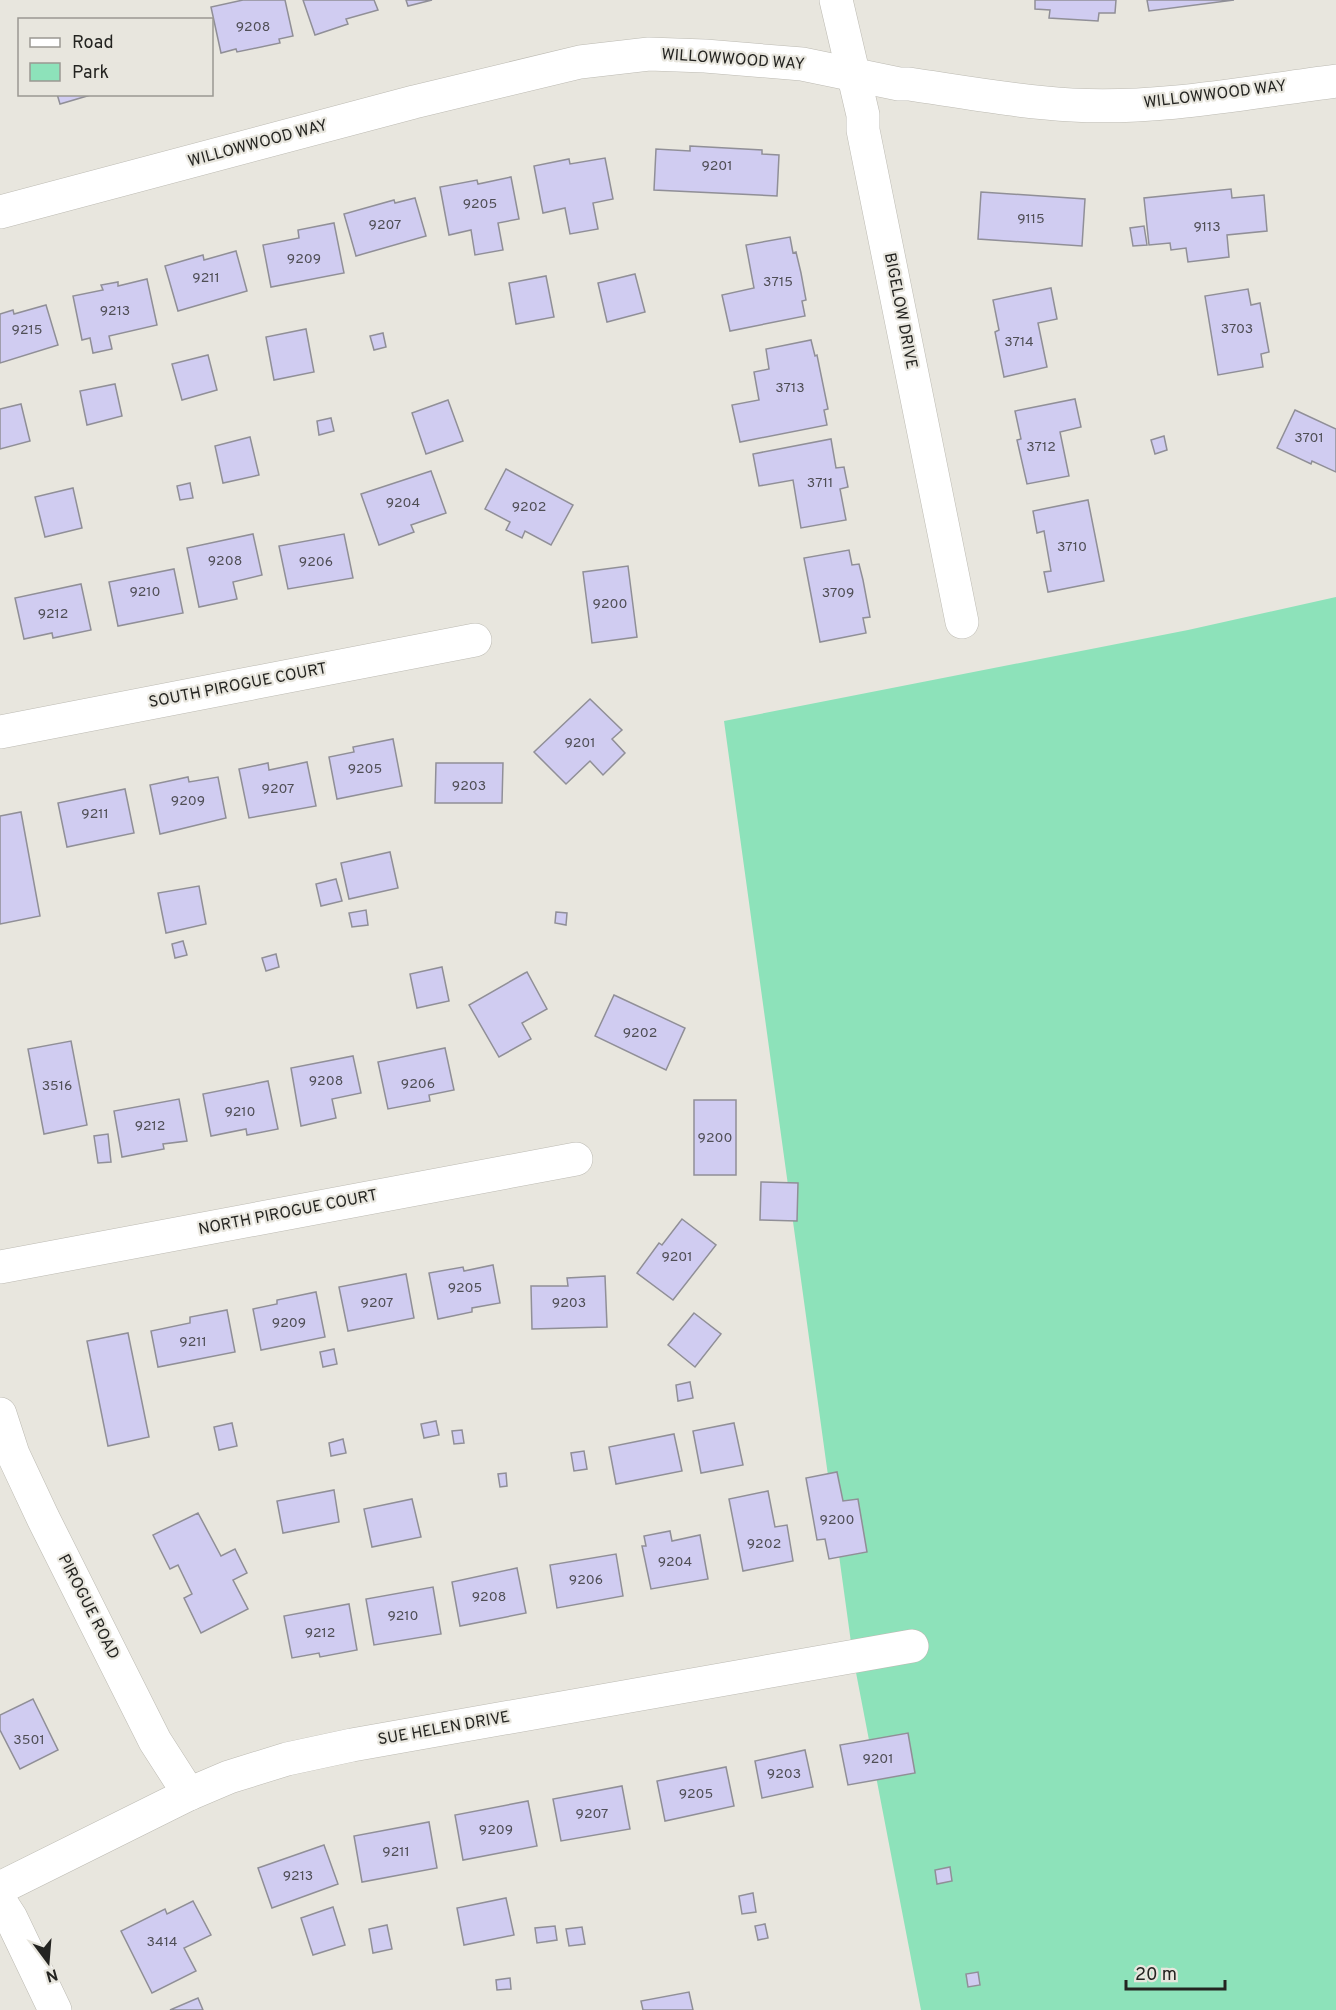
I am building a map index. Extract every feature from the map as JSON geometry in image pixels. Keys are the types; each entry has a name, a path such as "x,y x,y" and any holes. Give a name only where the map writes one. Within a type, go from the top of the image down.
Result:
{"street":[{"name":"BIGELOW DRIVE","path":"836,0 862,115 863,130 962,622"},
{"name":"WILLOWWOOD WAY","path":"0,212 414,102 580,62 649,54 802,64 898,84 1073,105 1153,104 1336,81"},
{"name":"SOUTH PIROGUE COURT","path":"0,732 475,640"},
{"name":"NORTH PIROGUE COURT","path":"0,1267 576,1159"},
{"name":"PIROGUE ROAD","path":"0,1414 13,1454 43,1518 155,1741 189,1794"},
{"name":"SUE HELEN DRIVE","path":"0,1888 189,1794 229,1777 268,1765 352,1746 912,1646"},
{"path":"0,1901 55,2010"}],"green space":[{"path":"1336,597 1336,2010 921,2010 853,1657 724,721 1188,630"}],"building":[{"path":"243,0 285,0 293,36 279,39 280,43 221,53 211,7"},
{"path":"303,0 374,0 378,10 346,19 348,24 315,35"},
{"path":"406,0 432,0 408,6"},
{"path":"1035,0 1116,0 1115,13 1099,13 1098,21 1049,18 1050,10 1035,9"},
{"path":"1147,0 1234,0 1149,11"},
{"path":"58,96 87,96 60,104"},
{"path":"690,146 762,150 762,154 779,155 777,196 654,190 656,149 690,151"},
{"path":"605,158 613,199 593,203 598,229 570,234 565,208 543,213 534,166 569,159 570,164"},
{"path":"511,177 519,219 498,223 503,250 475,255 471,230 449,235 440,187 477,180 478,184"},
{"path":"1231,189 1232,198 1264,195 1267,231 1227,235 1229,257 1188,262 1186,248 1171,250 1170,243 1149,245 1144,198"},
{"path":"981,192 1085,199 1082,246 978,239"},
{"path":"415,198 426,236 356,256 344,214 394,200 395,203"},
{"path":"334,223 344,273 271,287 263,245 299,238 298,230"},
{"path":"1144,226 1147,245 1133,246 1130,228"},
{"path":"790,237 793,253 796,252 801,273 806,300 802,301 805,316 730,331 722,295 754,288 746,245"},
{"path":"236,251 247,291 178,311 165,266 203,255 204,260"},
{"path":"635,274 645,312 607,322 598,283"},
{"path":"546,276 554,317 516,324 509,283"},
{"path":"147,279 157,325 109,336 112,349 93,353 90,338 82,340 73,296 103,290 101,285 118,282 118,286"},
{"path":"1051,288 1057,319 1038,323 1047,367 1004,377 995,332 999,330 993,300"},
{"path":"1248,289 1251,305 1260,303 1269,352 1261,354 1263,367 1218,375 1205,296"},
{"path":"46,305 58,345 0,363 0,314 13,310 14,314"},
{"path":"306,329 314,372 274,380 266,337"},
{"path":"383,333 386,347 374,350 370,336"},
{"path":"811,340 815,356 817,355 828,409 824,410 827,425 740,442 732,405 759,400 754,372 769,369 766,349"},
{"path":"208,355 217,390 182,400 172,364"},
{"path":"115,384 122,416 87,425 80,391"},
{"path":"1075,399 1081,427 1060,432 1069,476 1027,484 1017,440 1021,439 1015,411"},
{"path":"448,400 463,441 426,454 412,413"},
{"path":"21,404 30,441 0,449 0,409"},
{"path":"1295,410 1336,429 1336,472 1312,461 1311,464 1277,448"},
{"path":"331,418 334,431 319,435 317,421"},
{"path":"1164,436 1167,450 1155,454 1151,440"},
{"path":"250,437 259,475 223,483 215,446"},
{"path":"831,439 836,468 844,467 848,487 840,489 846,520 801,528 793,480 759,486 753,454"},
{"path":"506,469 573,505 551,545 525,531 522,538 506,530 510,522 485,509"},
{"path":"431,471 446,513 411,525 414,532 379,545 361,494"},
{"path":"190,483 193,498 180,500 177,486"},
{"path":"73,488 82,528 45,537 35,497"},
{"path":"1088,500 1104,581 1048,592 1044,572 1051,571 1044,531 1037,533 1033,511"},
{"path":"253,534 262,575 233,582 237,599 199,607 187,548"},
{"path":"344,534 353,578 288,589 279,546"},
{"path":"849,550 852,565 859,564 863,580 870,617 863,618 866,633 820,642 804,558"},
{"path":"628,566 637,637 592,643 583,572"},
{"path":"174,569 183,613 118,626 109,582"},
{"path":"81,584 91,630 53,638 52,633 24,639 15,598"},
{"path":"590,699 622,730 612,739 625,753 603,775 590,761 566,784 534,752"},
{"path":"393,739 402,786 337,799 329,757 354,752 353,747"},
{"path":"307,762 316,806 249,818 239,769 268,763 269,770"},
{"path":"436,763 503,763 502,803 435,803"},
{"path":"188,777 189,782 218,777 226,818 160,834 150,785"},
{"path":"125,789 134,833 67,847 58,803"},
{"path":"21,812 40,916 0,924 0,816"},
{"path":"390,852 398,888 349,899 341,863"},
{"path":"336,879 342,901 321,906 316,884"},
{"path":"199,886 206,924 166,933 158,893"},
{"path":"366,910 368,925 352,927 349,913"},
{"path":"556,912 567,913 566,925 555,923"},
{"path":"183,941 187,955 175,958 172,944"},
{"path":"276,954 279,967 266,971 262,958"},
{"path":"442,967 449,1001 417,1008 410,974"},
{"path":"527,972 547,1009 522,1023 531,1039 499,1057 469,1005"},
{"path":"614,995 685,1028 666,1070 595,1036"},
{"path":"71,1041 87,1125 44,1134 28,1049"},
{"path":"445,1048 454,1090 429,1095 430,1101 388,1109 378,1062"},
{"path":"353,1056 361,1093 332,1099 336,1118 301,1126 291,1068"},
{"path":"268,1081 278,1129 247,1135 246,1129 211,1136 203,1094"},
{"path":"179,1099 187,1141 163,1144 164,1149 122,1157 114,1111"},
{"path":"694,1100 736,1100 736,1175 694,1175"},
{"path":"108,1134 111,1162 98,1163 94,1136"},
{"path":"761,1182 798,1183 797,1221 760,1220"},
{"path":"682,1219 716,1245 673,1300 637,1273 659,1243 662,1245"},
{"path":"493,1265 500,1303 472,1308 472,1312 438,1319 429,1273 463,1267 464,1271"},
{"path":"406,1274 414,1318 348,1331 339,1287"},
{"path":"605,1276 607,1327 532,1329 531,1286 568,1286 567,1278"},
{"path":"316,1292 325,1337 261,1350 253,1309 277,1304 277,1300"},
{"path":"227,1310 235,1352 158,1367 151,1331 190,1323 190,1317"},
{"path":"694,1313 721,1334 695,1367 668,1345"},
{"path":"128,1333 149,1437 108,1446 87,1341"},
{"path":"334,1349 337,1364 323,1367 320,1352"},
{"path":"690,1382 693,1398 678,1401 676,1385"},
{"path":"436,1421 439,1435 424,1438 421,1424"},
{"path":"232,1423 237,1446 219,1450 214,1427"},
{"path":"734,1423 743,1465 701,1473 693,1431"},
{"path":"462,1430 464,1443 454,1444 452,1431"},
{"path":"674,1434 682,1471 616,1484 609,1447"},
{"path":"343,1439 346,1453 331,1456 329,1443"},
{"path":"584,1451 587,1469 574,1471 571,1453"},
{"path":"837,1472 843,1501 858,1499 867,1552 829,1559 825,1539 817,1540 806,1478"},
{"path":"506,1473 507,1486 500,1487 498,1474"},
{"path":"334,1490 339,1522 283,1533 277,1501"},
{"path":"768,1491 775,1527 787,1525 793,1561 743,1571 729,1499"},
{"path":"412,1499 421,1537 372,1547 364,1509"},
{"path":"198,1513 221,1556 235,1549 247,1573 233,1580 248,1609 201,1633 184,1598 192,1594 178,1565 170,1569 153,1535"},
{"path":"670,1531 672,1541 700,1535 708,1579 651,1589 642,1546 646,1546 644,1536"},
{"path":"616,1554 623,1596 557,1608 550,1565"},
{"path":"517,1568 526,1613 460,1626 452,1582"},
{"path":"433,1587 441,1634 374,1645 366,1599"},
{"path":"349,1604 357,1650 320,1657 319,1653 292,1658 284,1616"},
{"path":"33,1699 58,1750 20,1769 0,1730 0,1715"},
{"path":"908,1733 915,1773 848,1785 840,1745"},
{"path":"805,1750 813,1787 762,1798 755,1761"},
{"path":"726,1767 734,1806 665,1821 657,1781"},
{"path":"622,1786 630,1829 561,1841 553,1799"},
{"path":"528,1801 537,1846 463,1860 455,1815"},
{"path":"429,1822 437,1868 362,1882 354,1836"},
{"path":"324,1845 338,1884 272,1908 258,1868"},
{"path":"950,1867 952,1881 937,1884 935,1870"},
{"path":"753,1893 756,1912 742,1914 739,1896"},
{"path":"506,1898 514,1935 464,1945 457,1908"},
{"path":"193,1901 211,1935 184,1948 196,1971 152,1993 121,1931 165,1909 167,1914"},
{"path":"333,1907 345,1945 313,1955 301,1918"},
{"path":"765,1924 768,1938 758,1940 755,1926"},
{"path":"387,1925 392,1949 373,1953 369,1929"},
{"path":"555,1926 557,1940 537,1943 535,1928"},
{"path":"582,1927 585,1944 569,1946 566,1929"},
{"path":"978,1972 980,1985 968,1987 966,1974"},
{"path":"510,1978 511,1989 497,1990 496,1980"},
{"path":"689,1992 693,2010 643,2010 641,2001"},
{"path":"198,1998 203,2010 170,2010"}]}
